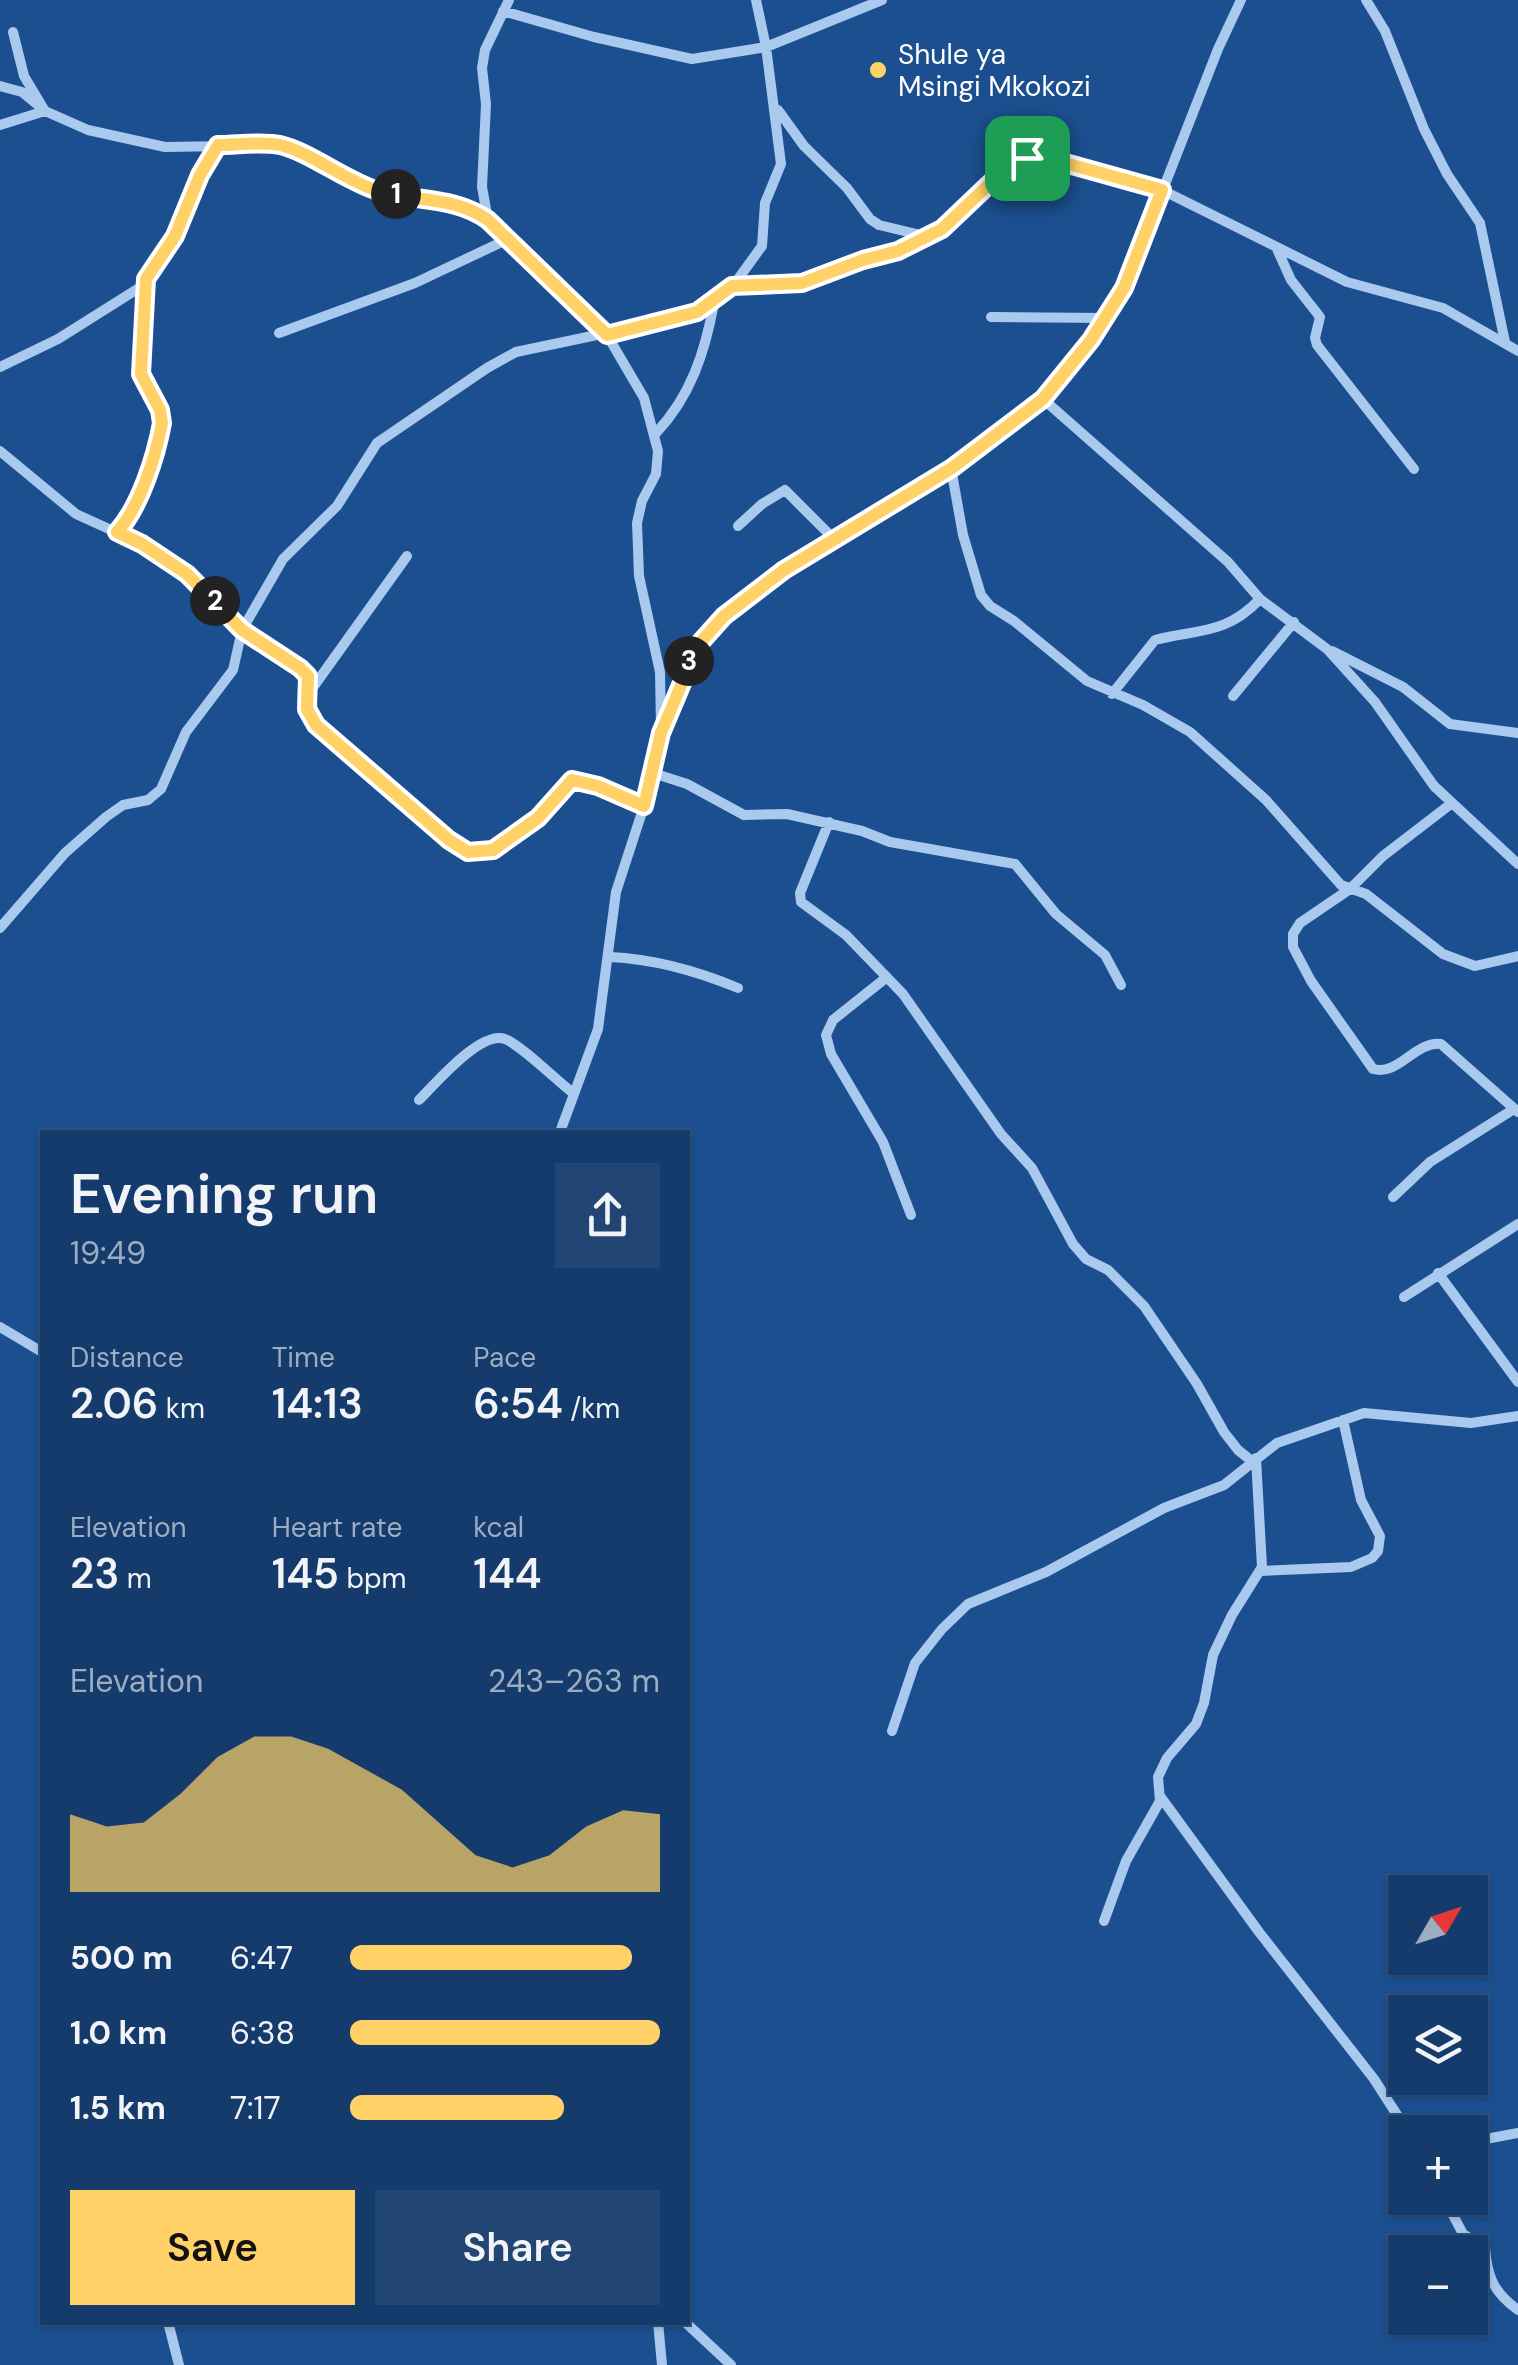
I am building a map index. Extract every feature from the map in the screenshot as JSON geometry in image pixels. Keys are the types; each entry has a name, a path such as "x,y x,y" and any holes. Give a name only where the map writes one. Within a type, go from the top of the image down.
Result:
{"street":[{"path":"0,928 65,853 106,817 123,805 148,800 161,789 186,732 233,670 242,630 282,559 330,514 379,441 508,356 697,312 732,286 762,246 764,203 780,171 775,106 756,0"},
{"path":"488,220 482,187 486,104 482,68 506,6 682,58 700,59 766,47 882,0"},
{"path":"661,733 698,645 750,595 952,468 1043,399 1106,318 1124,288 1241,0"},
{"path":"1366,0 1385,31 1424,130 1480,223 1505,342"},
{"path":"13,32 24,76 45,111"},
{"path":"0,86 26,94 45,111 88,130 156,146 281,145 369,188 464,206 488,220 607,335 641,389 656,432 656,474 642,501 636,533 642,600 660,672 661,733 654,772 616,892 598,1029 561,1130"},
{"path":"775,106 804,146 847,188 870,219 929,237"},
{"path":"0,125 45,111"},
{"path":"0,367 58,339 115,300 134,292 175,236 200,175 218,145"},
{"path":"732,286 802,283 898,251 929,237 973,204 1002,172 1027,158 1047,158 1162,190 1347,282 1443,308 1518,352"},
{"path":"279,332 415,283 506,240"},
{"path":"1277,248 1291,280 1320,317 1317,345 1414,469"},
{"path":"117,532 136,503 162,423 160,410 141,374 146,279"},
{"path":"656,432 688,390 705,346 715,302"},
{"path":"991,318 1106,318"},
{"path":"1043,399 1228,562 1260,600 1328,649 1375,702 1424,772 1518,864"},
{"path":"0,452 76,514 142,544 187,574 242,630 305,672 308,712 331,740 468,852 483,853 508,840 544,813 572,780 598,786 644,806"},
{"path":"952,468 963,535 985,602 1088,682 1171,719 1210,748 1288,823 1338,882 1366,894 1456,961 1480,966 1518,956"},
{"path":"738,526 762,504 786,490 834,540"},
{"path":"308,694 407,556"},
{"path":"1112,694 1154,640 1224,626 1238,620 1260,600"},
{"path":"1233,696 1294,622"},
{"path":"1328,649 1403,688 1450,724 1518,733"},
{"path":"654,772 687,784 744,815 783,813 829,822 890,842 1015,864 1056,914 1105,955 1121,986"},
{"path":"1393,1197 1430,1162 1516,1110 1440,1044 1426,1045 1388,1070 1378,1072 1341,1028 1311,981 1292,940 1300,923 1350,890 1383,856 1452,803"},
{"path":"829,822 800,901 846,935 903,994 1001,1134 1032,1168 1073,1244 1144,1306 1224,1432 1238,1450 1255,1460"},
{"path":"610,957 638,958 696,972 738,988"},
{"path":"887,977 833,1020 826,1035 830,1054 880,1136 911,1215"},
{"path":"419,1100 479,1043 496,1038 512,1043 573,1093"},
{"path":"1404,1297 1518,1224"},
{"path":"1438,1273 1518,1382"},
{"path":"0,1328 40,1351"},
{"path":"892,1731 915,1664 968,1604 1046,1572 1164,1508 1224,1485 1277,1443 1371,1412 1471,1423 1518,1416"},
{"path":"1260,1571 1352,1566 1372,1558 1378,1551 1380,1536 1361,1500 1343,1420"},
{"path":"1104,1921 1126,1861 1158,1807 1158,1777 1167,1758 1196,1724 1204,1703 1212,1655 1260,1571 1264,1556 1255,1460"},
{"path":"1160,1796 1397,2115"},
{"path":"1488,2138 1518,2132"},
{"path":"1453,2215 1464,2234 1486,2247 1487,2273 1496,2290 1518,2310"},
{"path":"169,2325 179,2365"},
{"path":"658,2325 662,2365"},
{"path":"688,2325 731,2365"}],"place":[{"name":"Shule ya Msingi Mkokozi","path":"878,70"}],"route":[{"path":"218,145 281,145 381,192 464,206 488,220 607,335 697,312 732,286 802,283 898,251 942,229 973,204 1002,172 1027,158 1047,158 1162,190 1124,288 1091,340 1043,399 952,468 784,570 724,616 691,655 661,733 644,806 598,786 572,780 544,813 493,850 468,852 458,847 316,725 307,709 305,672 242,630 187,574 117,532 136,503 162,423 160,410 141,374 146,279 175,236 200,175 218,145"}]}
